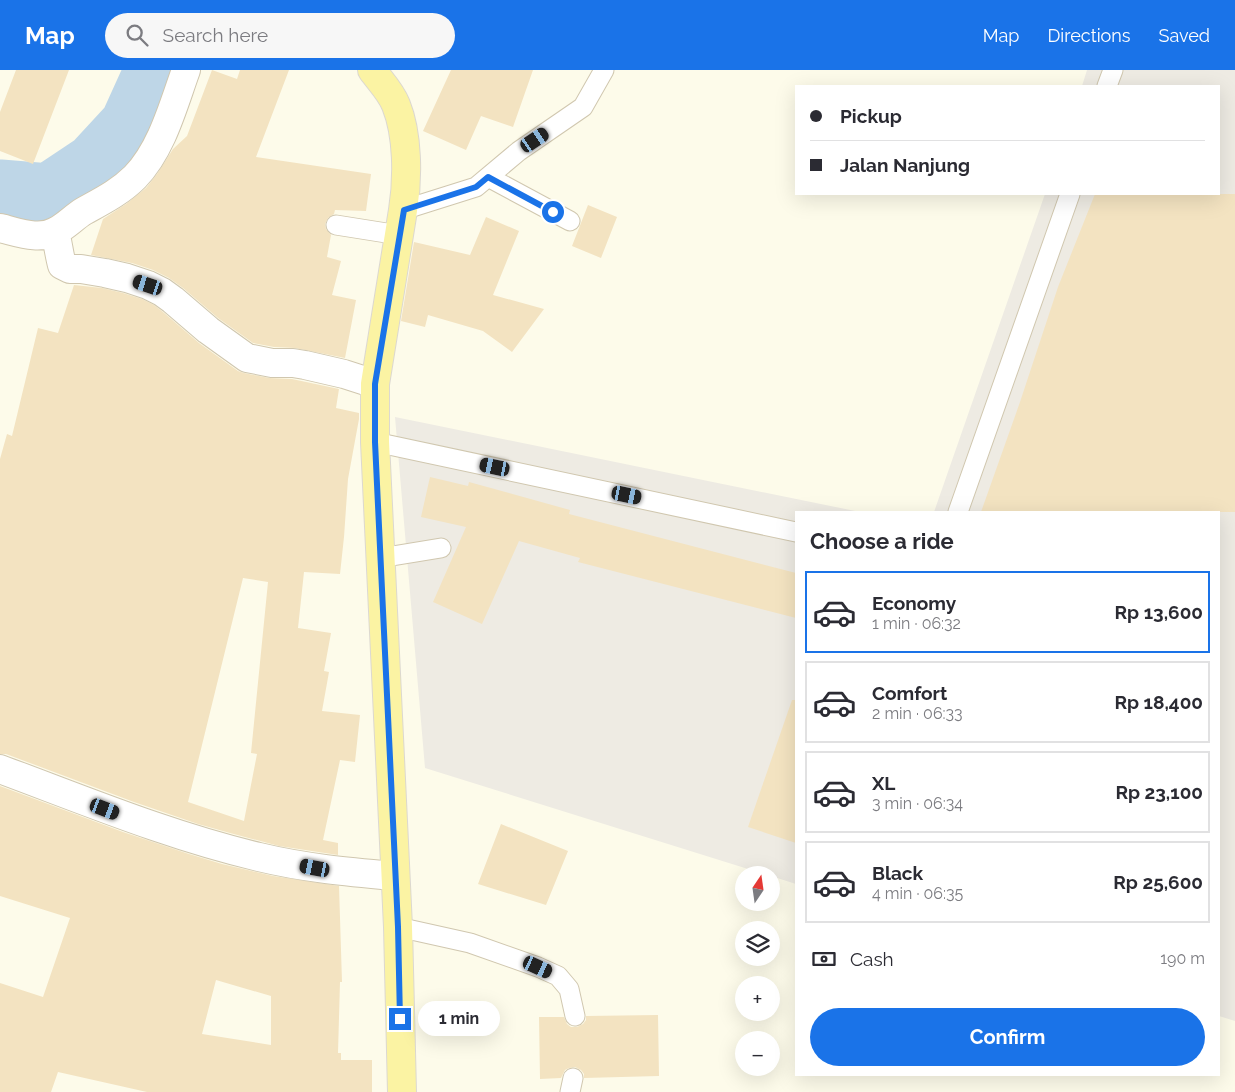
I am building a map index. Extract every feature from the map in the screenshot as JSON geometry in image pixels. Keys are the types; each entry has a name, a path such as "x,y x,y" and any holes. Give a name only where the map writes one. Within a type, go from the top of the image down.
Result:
{"main road":[{"path":"372,70 396,104 402,123 406,160 402,222 375,384 375,442 398,927 402,1092"}],"street":[{"path":"0,228 36,236 55,232 76,216 106,200 121,189 136,176 157,144 186,70"},
{"path":"55,232 62,265 70,269 128,278 162,292 208,330 247,358 272,364 292,363 305,365 344,374 375,384"},
{"path":"0,769 194,840 261,858 333,871 395,876"}],"lane":[{"path":"336,225 402,222 476,187 519,151 583,107 604,70"},
{"path":"1107,85 1113,70"},
{"path":"488,177 570,220"},
{"path":"958,511 1070,195"},
{"path":"375,442 795,532"},
{"path":"380,558 441,548"},
{"path":"398,927 470,943 558,976 569,989 575,1016"}],"shaded area":[{"path":"1087,70 1235,70 1235,1021 1220,1016 1220,511 934,511 1045,195 1220,195 1220,85 1082,85"},
{"path":"395,417 855,511 795,511 795,884 780,879 780,866 738,866 425,768"}],"building":[{"path":"16,70 69,70 33,164 0,151 0,112"},
{"path":"212,70 237,79 240,70 289,70 256,157 371,174 366,211 335,210 334,214 328,218 325,224 326,229 331,235 327,257 341,261 332,295 356,300 345,358 295,348 253,343 218,318 169,278 132,263 91,255 103,219 146,188 173,149 187,136"},
{"path":"451,70 533,70 513,127 481,116 466,150 423,131"},
{"path":"1235,194 1235,512 981,511 1058,287 1095,195"},
{"path":"588,205 617,217 601,258 572,246"},
{"path":"486,217 519,231 493,295 544,309 512,352 483,331 428,315 425,327 401,321 414,242 470,255"},
{"path":"74,285 102,288 123,293 154,305 199,343 238,371 269,378 292,379 339,389 336,408 359,413 348,479 340,574 304,572 298,628 331,633 324,671 329,672 322,711 360,715 355,762 340,760 323,840 338,843 338,855 279,846 198,824 6,754 0,754 0,459 7,434 12,436 38,328 58,333","holes":["243,578 268,582 251,753 257,754 244,821 188,802"]},
{"path":"430,477 468,486 469,482 570,510 569,514 795,573 795,618 578,562 580,558 519,541 482,624 433,602 466,527 421,517"},
{"path":"792,700 795,700 795,843 748,827"},
{"path":"0,786 123,832 222,864 273,876 339,886 342,982 340,982 338,1053 341,1053 341,1060 372,1060 372,1092 147,1092 58,1072 51,1092 0,1092 0,983 43,997 70,918 0,896","holes":["216,980 271,996 271,1045 202,1034"]},
{"path":"501,824 568,851 546,905 478,884"},
{"path":"658,1015 659,1076 584,1078 581,1070 575,1067 565,1070 561,1078 540,1079 539,1017 564,1017 567,1024 571,1027 577,1027 583,1024 586,1016"}],"waterway":[{"path":"0,190 49,194 94,164 130,125 155,70"}],"route":[{"path":"400,1019 398,927 375,442 375,384 404,210 476,187 488,177 553,212"}]}
